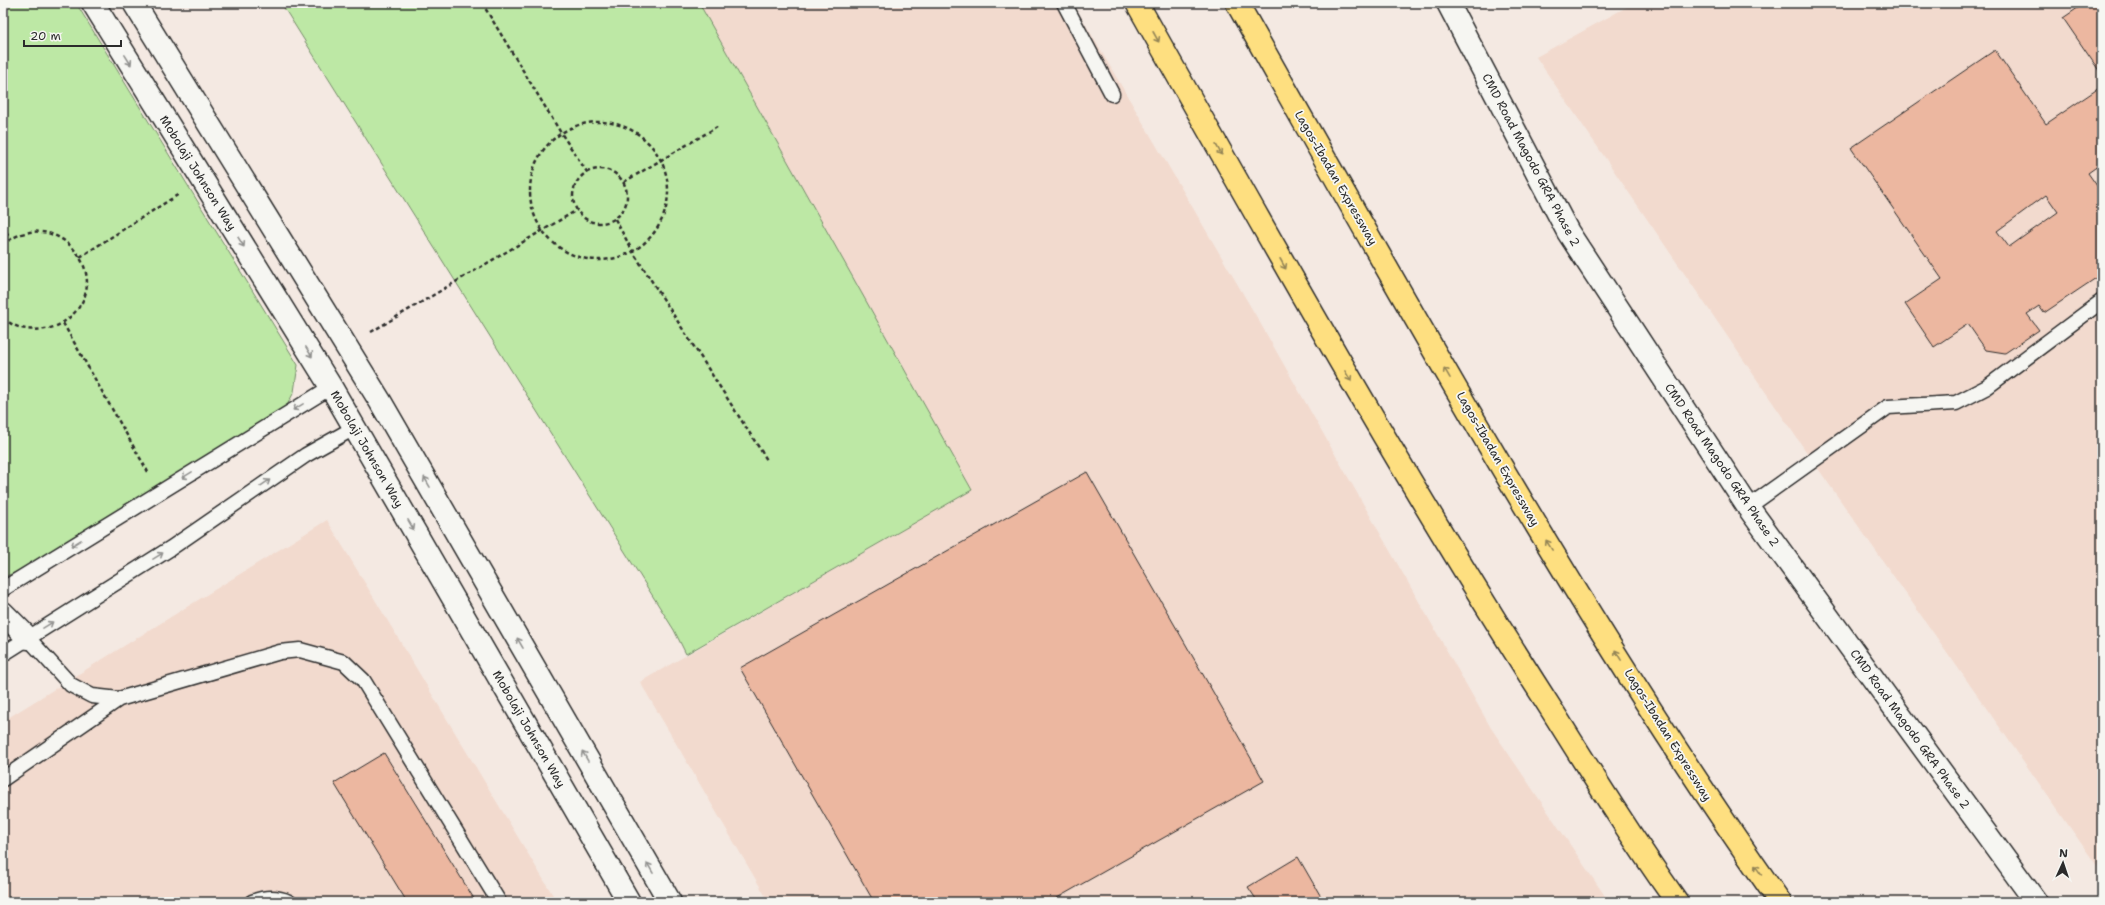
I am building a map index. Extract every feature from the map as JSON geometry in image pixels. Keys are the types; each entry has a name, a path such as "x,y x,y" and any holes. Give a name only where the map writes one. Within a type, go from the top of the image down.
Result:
{"highway":[{"path":"1137,3 1307,307 1469,580 1643,854 1677,902"},
{"name":"Lagos-Ibadan Expressway","path":"1237,3 1516,493 1715,810 1780,902"}],"street":[{"name":"Mobolaji Johnson Way","path":"93,3 331,387 629,902"},
{"path":"134,3 384,408 670,902"},
{"name":"CMD Road Magodo GRA Phase 2","path":"1448,3 1568,232 1748,507 2036,902"},
{"path":"3,613 28,638"}],"lane":[{"path":"1064,3 1112,94"},
{"path":"1748,507 1888,407 1956,403 1987,387 2102,301"},
{"path":"3,589 331,387"},
{"path":"3,654 171,548 306,455 354,428"},
{"path":"28,638 71,685 92,696 119,699"},
{"path":"3,779 119,699 280,652 300,650 344,662 364,680 499,902"},
{"path":"252,902 262,898 280,898 289,902"}],"path":[{"path":"482,3 561,133 587,172"},
{"path":"598,122 617,124 635,132 650,144 661,160 668,179 668,201 662,221 650,239 633,252 614,259 594,260 574,256 556,245 542,230 534,214 530,196 531,178 537,161 548,146 561,133 579,125 598,122"},
{"path":"624,182 717,126"},
{"path":"604,169 619,176 624,182 628,199 621,214 615,219 607,222 595,222 584,217 577,210 573,194 575,185 580,177 587,172 604,169"},
{"path":"80,257 202,180"},
{"path":"346,346 577,210"},
{"path":"615,219 633,252 767,460"},
{"path":"3,226 10,238"},
{"path":"3,244 10,238 25,232 41,231 56,235 70,244 80,257 86,272 86,288 78,307 63,323 50,329 35,331 21,328 8,322 3,317"},
{"path":"63,323 148,473"}],"shaded area":[{"path":"699,3 1073,3 1259,321 1491,728 1609,902 769,902 640,682 972,490"},
{"path":"1634,3 2102,3 2102,873 1812,460 1536,57"},
{"path":"327,520 557,902 3,902 3,721"}],"green space":[{"path":"3,3 76,3 298,365 294,392 284,411 30,567 3,577"},
{"path":"281,3 699,3 972,490 686,654 674,630"}],"building":[{"path":"2085,3 2102,3 2102,75 2063,18"},
{"path":"1995,50 2046,124 2102,86 2102,163 2088,173 2102,193 2102,274 2044,313 2039,306 2027,314 2039,330 2005,353 1986,350 1968,324 1934,347 1905,304 1942,279 1851,148","holes":["2046,195 2058,212 2009,247 1997,231"]},
{"path":"1087,472 1264,781 1050,902 874,902 740,668"},
{"path":"384,753 476,902 407,902 334,783"},
{"path":"1298,857 1324,902 1258,902 1248,887"}]}
